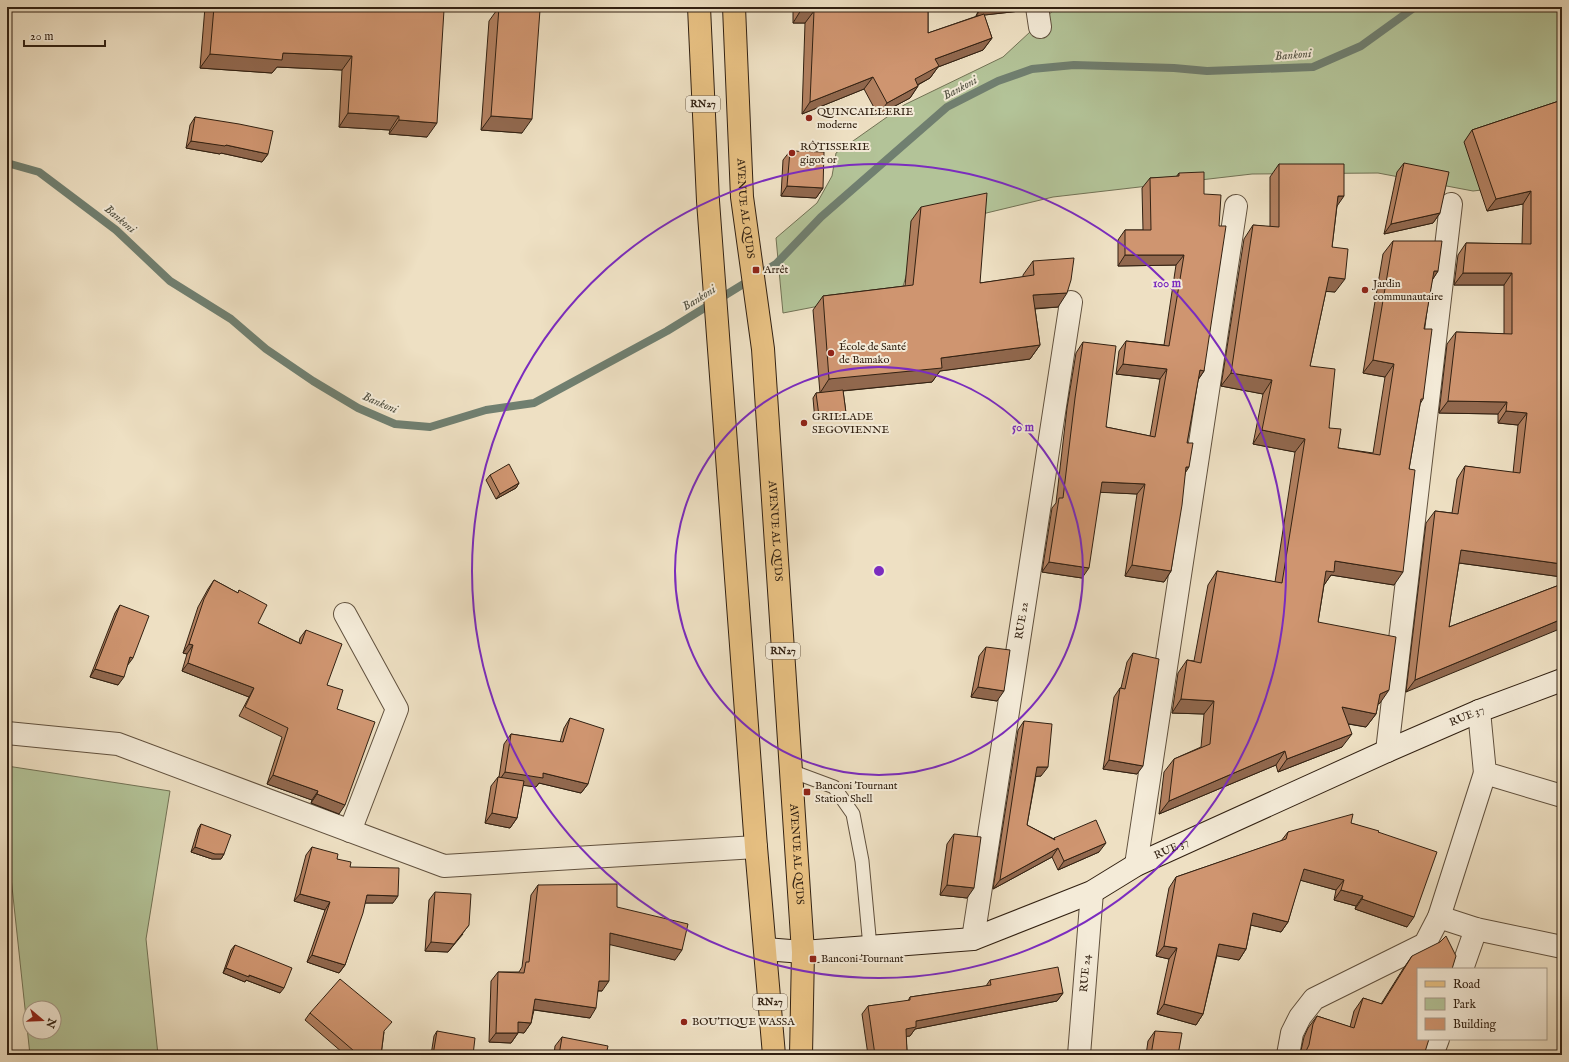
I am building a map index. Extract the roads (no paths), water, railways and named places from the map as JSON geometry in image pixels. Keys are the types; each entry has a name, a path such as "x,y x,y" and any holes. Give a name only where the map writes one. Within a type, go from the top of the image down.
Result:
{"main road":[{"name":"RN27","path":"699,7 708,202 756,847 774,1055"},
{"name":"AVENUE AL QUDS","path":"734,7 742,197 763,349 803,952 801,1055"}],"street":[{"path":"1387,751 1451,204"},
{"path":"1136,865 1236,206"},
{"name":"RUE 22","path":"972,939 1071,302"},
{"path":"345,614 397,710 350,831"},
{"name":"RUE 37","path":"765,949 803,952 972,939 1092,892 1136,865 1387,751 1478,712 1562,680"},
{"path":"1288,1055 1292,1034 1300,1017 1314,999 1425,944 1439,917 1485,773 1478,712"},
{"path":"7,734 118,744 444,866 756,847"},
{"path":"1485,773 1562,796"},
{"name":"RUE 24","path":"1079,1055 1092,892"},
{"path":"1439,917 1476,929 1562,947"},
{"path":"1462,968 1476,929"},
{"path":"1432,1055 1438,1040"}],"lane":[{"path":"791,771 834,787 853,814 862,861 870,947"}],"waterway":[{"name":"Bankoni","path":"7,163 39,172 116,230 170,281 231,319 266,349 313,381 358,408 395,424 430,427 486,410 534,403 667,331 776,264 821,217 947,107 998,81 1032,69 1074,65 1174,68 1207,71 1313,67 1361,46 1415,7"}],"railway":[{"path":"7,7 7,13"}],"place":[{"name":"QUINCAILLERIE moderne","path":"809,118"},
{"name":"RÔTISSERIE gigot or","path":"792,153"},
{"name":"Arrêt","path":"756,270"},
{"name":"Jardin communautaire","path":"1365,290"},
{"name":"École de Santé de Bamako","path":"831,353"},
{"name":"GRILLADE SEGOVIENNE","path":"804,423"},
{"name":"Banconi Tournant Station Shell","path":"807,792"},
{"name":"Banconi Tournant","path":"813,959"},
{"name":"BOUTIQUE WASSA","path":"684,1022"}]}
